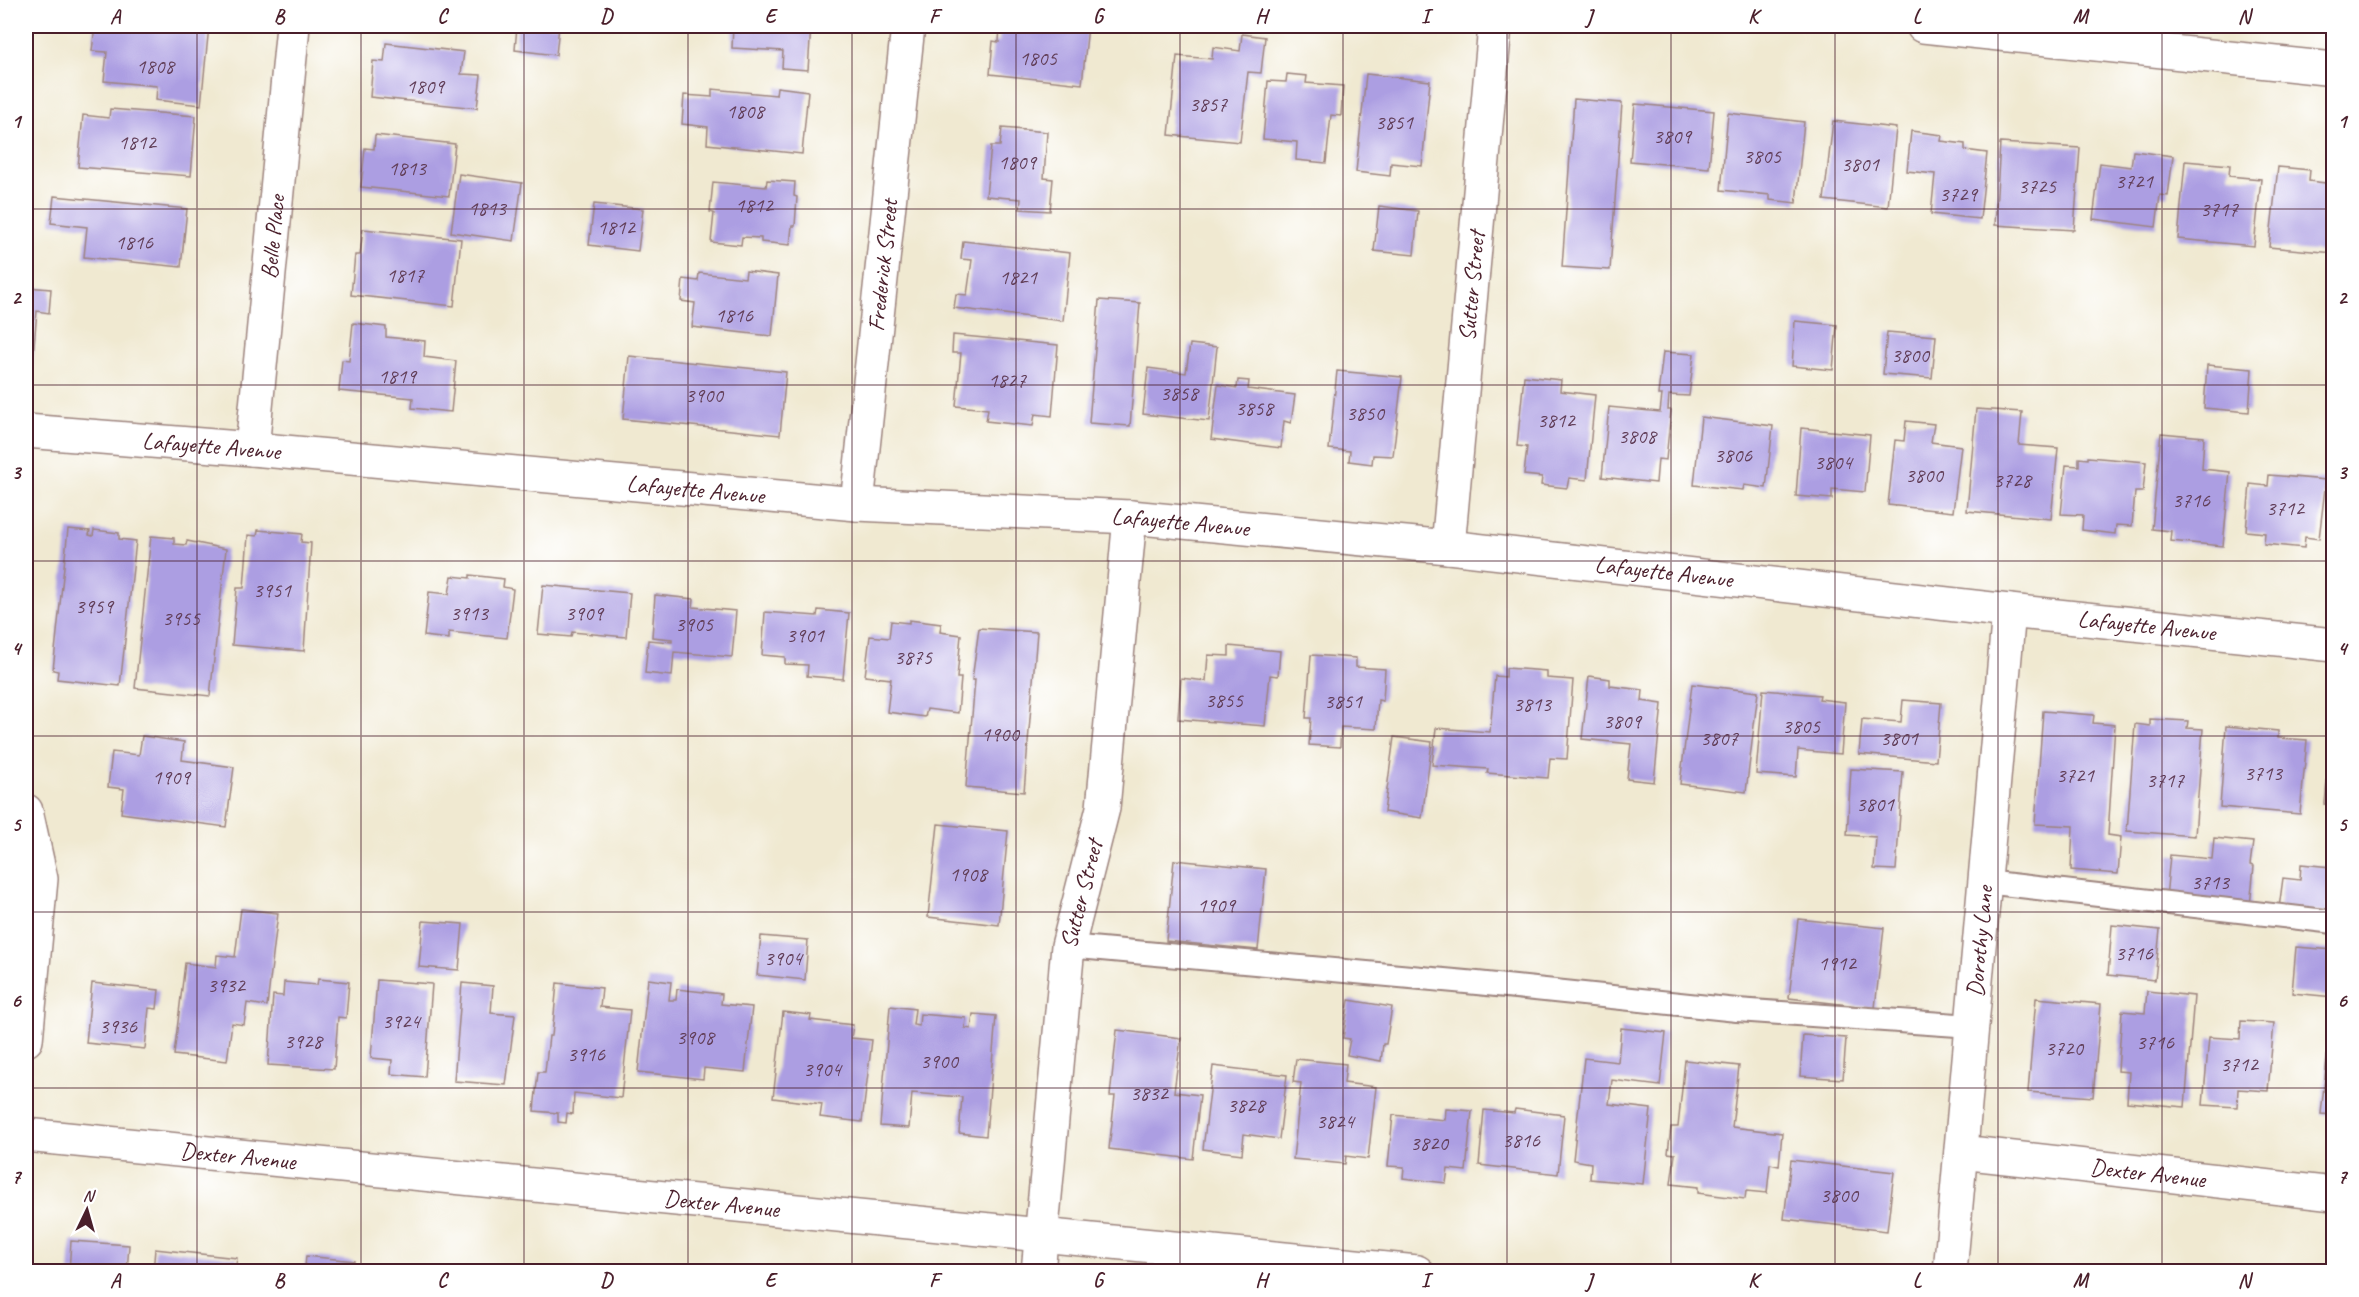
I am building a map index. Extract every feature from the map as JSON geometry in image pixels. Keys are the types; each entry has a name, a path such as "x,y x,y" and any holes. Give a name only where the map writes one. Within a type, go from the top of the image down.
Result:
{"street":[{"name":"Belle Place","path":"252,449 293,26"},
{"name":"Frederick Street","path":"857,504 908,26"},
{"name":"Sutter Street","path":"1448,547 1495,26"},
{"path":"1923,26 2334,69"},
{"name":"Lafayette Avenue","path":"26,431 252,449 857,504 1130,517 1448,547 2009,611 2334,645"},
{"name":"Sutter Street","path":"1038,1272 1068,946 1102,808 1130,517"},
{"name":"Dorothy Lane","path":"1950,1272 2009,611"},
{"path":"26,811 41,879 26,1040"},
{"name":"Dexter Avenue","path":"26,1135 1417,1272"},
{"name":"Dexter Avenue","path":"1961,1152 2334,1194"}],"lane":[{"path":"1985,882 2334,922"},
{"path":"1068,946 1488,984 1737,1010 1972,1026"}],"building":[{"path":"95,26 209,26 201,105 156,100 157,86 104,81 107,52 92,51"},
{"path":"517,26 559,26 556,55 515,50"},
{"path":"733,26 811,26 808,70 782,68 783,51 732,48"},
{"path":"1000,26 1088,26 1082,84 990,74 993,41 999,42"},
{"path":"1242,34 1265,37 1261,73 1248,72 1240,142 1169,135 1177,56 1212,59 1213,47 1240,51"},
{"path":"386,43 464,52 461,74 481,75 477,108 370,97 373,61 384,62"},
{"path":"1287,74 1307,76 1306,83 1343,86 1341,116 1331,115 1326,163 1296,160 1297,142 1263,139 1268,81 1286,82"},
{"path":"1366,74 1430,81 1422,166 1391,163 1390,176 1356,172"},
{"path":"777,87 808,91 802,154 707,144 708,127 682,124 684,95 712,97 712,89 776,95"},
{"path":"1574,99 1622,103 1610,270 1562,267"},
{"path":"1635,104 1714,111 1709,168 1630,161"},
{"path":"110,109 196,116 191,176 78,167 83,115 109,118"},
{"path":"1728,113 1804,122 1796,203 1770,200 1770,195 1721,190"},
{"path":"1833,121 1896,128 1888,207 1824,200"},
{"path":"1002,128 1047,132 1044,178 1053,179 1050,211 1020,209 1021,199 986,196 991,146 1000,146"},
{"path":"1911,131 1942,135 1941,141 1965,144 1965,150 1987,153 1980,219 1931,214 1935,174 1907,171"},
{"path":"375,135 455,144 449,196 361,187 365,148 374,149"},
{"path":"2000,143 2080,148 2074,230 1995,225"},
{"path":"2133,151 2173,156 2168,196 2160,195 2156,227 2093,219 2100,163 2131,167"},
{"path":"2185,161 2230,165 2229,176 2261,179 2254,246 2178,239"},
{"path":"2278,167 2310,170 2309,181 2334,184 2334,253 2269,247"},
{"path":"459,174 522,183 514,241 451,232"},
{"path":"767,180 795,182 794,196 797,197 795,226 792,226 790,245 761,242 761,238 742,237 741,245 711,242 714,213 710,212 713,182 766,187"},
{"path":"54,196 187,209 181,267 84,257 87,227 51,223"},
{"path":"594,204 643,209 638,251 589,245"},
{"path":"1379,206 1418,211 1414,255 1374,251"},
{"path":"363,229 461,239 454,306 351,295 355,255 360,255"},
{"path":"963,241 1070,253 1063,321 954,308 956,294 967,295 972,260 961,259"},
{"path":"746,271 778,275 772,336 692,327 695,303 681,301 683,279 698,281 699,273 745,278"},
{"path":"26,287 51,289 49,313 37,311 32,368 26,368"},
{"path":"1099,300 1140,303 1130,426 1089,423"},
{"path":"1795,321 1837,325 1833,370 1792,366"},
{"path":"353,323 386,327 386,337 425,341 424,357 456,361 451,412 412,408 413,398 339,391 342,360 349,361"},
{"path":"1887,332 1936,336 1932,378 1883,374"},
{"path":"953,335 1058,345 1052,416 1035,414 1033,426 986,421 988,409 956,406 961,353 952,353"},
{"path":"1190,344 1217,347 1209,421 1143,414 1148,368 1186,373"},
{"path":"1663,352 1694,354 1689,396 1669,395 1668,410 1671,410 1666,460 1658,459 1656,483 1602,477 1609,407 1660,412 1662,395 1658,395"},
{"path":"629,356 786,372 780,435 623,419"},
{"path":"2207,365 2252,369 2249,412 2204,408"},
{"path":"1337,371 1402,377 1393,456 1373,455 1372,464 1349,461 1350,451 1329,449"},
{"path":"1524,376 1561,380 1560,391 1595,395 1587,480 1569,478 1567,488 1541,485 1542,477 1524,475 1527,447 1517,446"},
{"path":"1238,380 1249,381 1248,389 1295,395 1291,423 1284,421 1281,448 1211,439 1218,385 1237,388"},
{"path":"1976,409 2022,412 2019,445 2058,448 2051,519 1967,511"},
{"path":"1701,417 1773,426 1766,488 1744,485 1743,490 1694,485"},
{"path":"1906,421 1934,424 1931,442 1961,446 1953,512 1888,505 1895,440 1904,441"},
{"path":"1801,428 1870,435 1865,492 1832,489 1832,499 1796,496"},
{"path":"2161,433 2204,437 2202,469 2230,472 2223,546 2170,541 2171,531 2152,529"},
{"path":"2088,457 2146,462 2143,492 2135,492 2132,526 2116,525 2115,534 2082,530 2083,515 2061,514 2066,465 2079,466 2079,458 2088,459"},
{"path":"2269,475 2326,480 2319,539 2305,537 2304,548 2264,544 2265,533 2246,531 2250,484 2268,486"},
{"path":"68,529 90,531 89,535 93,536 94,530 119,533 119,539 136,541 120,686 57,679 58,671 53,670"},
{"path":"258,530 302,534 301,542 311,543 304,651 232,645 237,588 244,588 248,535 257,536"},
{"path":"151,536 174,538 174,544 186,545 187,541 226,549 210,696 135,688"},
{"path":"470,575 504,579 503,587 513,589 507,638 449,632 449,639 424,636 429,592 449,594 452,576 470,578"},
{"path":"543,585 630,593 626,637 572,632 571,637 538,634"},
{"path":"655,595 694,599 693,607 736,611 732,657 674,652 672,676 645,673 648,640 672,642 672,639 652,637"},
{"path":"818,610 849,613 843,679 807,676 808,665 785,664 785,657 762,655 765,612 817,616"},
{"path":"909,620 941,624 940,632 961,635 957,678 961,678 958,713 927,709 925,717 887,712 891,679 865,676 870,636 889,638 891,621 909,623"},
{"path":"979,628 1037,632 1024,792 966,787 975,680 972,680"},
{"path":"1229,646 1280,651 1278,676 1270,675 1265,726 1178,719 1181,678 1206,681 1208,655 1229,656"},
{"path":"1311,655 1356,658 1356,667 1385,669 1383,701 1378,700 1376,729 1341,727 1340,747 1309,745 1311,718 1306,718"},
{"path":"1506,668 1547,671 1547,678 1573,680 1567,759 1550,758 1548,778 1487,773 1488,769 1432,765 1436,728 1490,732 1495,676 1506,677"},
{"path":"1589,676 1610,679 1610,686 1643,690 1642,701 1662,704 1654,782 1627,779 1631,744 1582,739"},
{"path":"1692,684 1758,692 1746,792 1680,784"},
{"path":"1763,690 1820,695 1819,699 1845,702 1841,754 1798,750 1796,777 1756,774"},
{"path":"1903,700 1941,703 1936,761 1859,754 1862,719 1901,722"},
{"path":"2043,711 2094,715 2093,723 2115,725 2108,835 2121,837 2118,874 2071,870 2073,826 2035,824"},
{"path":"2150,719 2188,721 2187,728 2203,729 2195,836 2127,831 2135,724 2150,726"},
{"path":"2226,726 2278,731 2278,738 2307,740 2300,814 2220,807"},
{"path":"142,736 184,742 182,760 234,767 226,827 121,813 124,789 108,787 112,752 139,755"},
{"path":"1394,737 1432,742 1422,818 1384,812"},
{"path":"2330,747 2334,747 2334,805 2325,804"},
{"path":"1851,769 1903,772 1896,870 1874,869 1876,837 1847,835"},
{"path":"938,824 1008,831 999,925 928,917"},
{"path":"2214,838 2253,842 2250,865 2254,866 2250,906 2166,898 2170,855 2212,859"},
{"path":"1174,860 1266,869 1258,950 1166,941"},
{"path":"2301,864 2331,867 2327,913 2279,908 2283,878 2300,880"},
{"path":"241,909 278,913 267,1006 247,1003 244,1025 232,1023 227,1061 174,1055 185,963 216,967 217,955 235,957"},
{"path":"1798,919 1884,928 1875,1008 1789,998"},
{"path":"423,921 463,924 459,970 419,967"},
{"path":"2112,925 2160,930 2155,980 2108,975"},
{"path":"761,936 808,940 805,980 757,975"},
{"path":"2296,947 2334,950 2334,997 2292,993"},
{"path":"318,979 349,982 346,1018 338,1017 334,1069 268,1065 273,995 283,996 284,982 317,985"},
{"path":"648,979 671,982 669,1000 676,1000 677,989 722,994 721,1004 752,1007 745,1072 704,1068 703,1079 638,1072"},
{"path":"377,980 432,984 425,1077 391,1074 392,1060 371,1058"},
{"path":"92,983 159,990 157,1009 149,1008 145,1049 86,1043"},
{"path":"462,983 493,986 491,1013 515,1015 506,1085 454,1081"},
{"path":"557,983 602,988 600,1007 630,1010 621,1098 574,1093 573,1114 567,1113 566,1123 558,1122 558,1113 534,1111 538,1072 545,1072 549,1036 552,1036"},
{"path":"2147,991 2194,996 2185,1107 2127,1102 2129,1072 2118,1071 2122,1011 2145,1013"},
{"path":"2036,998 2101,1004 2093,1097 2028,1092"},
{"path":"1349,1000 1392,1007 1381,1061 1347,1055 1350,1039 1343,1038"},
{"path":"890,1006 915,1009 913,1025 919,1026 920,1014 966,1018 965,1028 971,1029 973,1014 996,1016 986,1136 959,1133 962,1097 912,1093 909,1128 880,1126"},
{"path":"783,1012 811,1015 810,1020 853,1025 851,1038 872,1040 862,1122 820,1117 822,1104 773,1098"},
{"path":"2241,1021 2274,1023 2268,1091 2238,1089 2237,1107 2203,1105 2209,1037 2240,1039"},
{"path":"1621,1028 1666,1033 1660,1086 1612,1080 1609,1104 1651,1109 1643,1184 1590,1179 1591,1163 1573,1160 1584,1058 1618,1062"},
{"path":"1117,1030 1181,1038 1174,1092 1200,1095 1193,1159 1109,1149 1115,1096 1110,1096"},
{"path":"1803,1035 1846,1038 1843,1079 1800,1076"},
{"path":"2328,1048 2334,1049 2334,1115 2321,1114"},
{"path":"1296,1059 1346,1064 1344,1083 1376,1087 1368,1159 1346,1156 1345,1164 1293,1159 1301,1083 1293,1082"},
{"path":"1685,1060 1739,1066 1732,1127 1782,1133 1779,1166 1770,1164 1767,1193 1746,1191 1745,1199 1698,1193 1698,1187 1671,1184 1675,1154 1668,1153 1671,1127 1678,1127"},
{"path":"1213,1066 1287,1075 1279,1139 1244,1134 1242,1154 1203,1149"},
{"path":"1446,1109 1472,1111 1466,1171 1448,1169 1446,1183 1403,1178 1404,1167 1388,1166 1393,1115 1445,1120"},
{"path":"1515,1109 1564,1115 1558,1174 1479,1165 1484,1110 1514,1113"},
{"path":"1791,1160 1894,1172 1887,1231 1784,1219"},
{"path":"71,1241 129,1245 127,1272 69,1272"},
{"path":"155,1249 237,1258 235,1272 153,1272"},
{"path":"306,1256 354,1261 353,1272 281,1272 282,1265 305,1267"}]}
